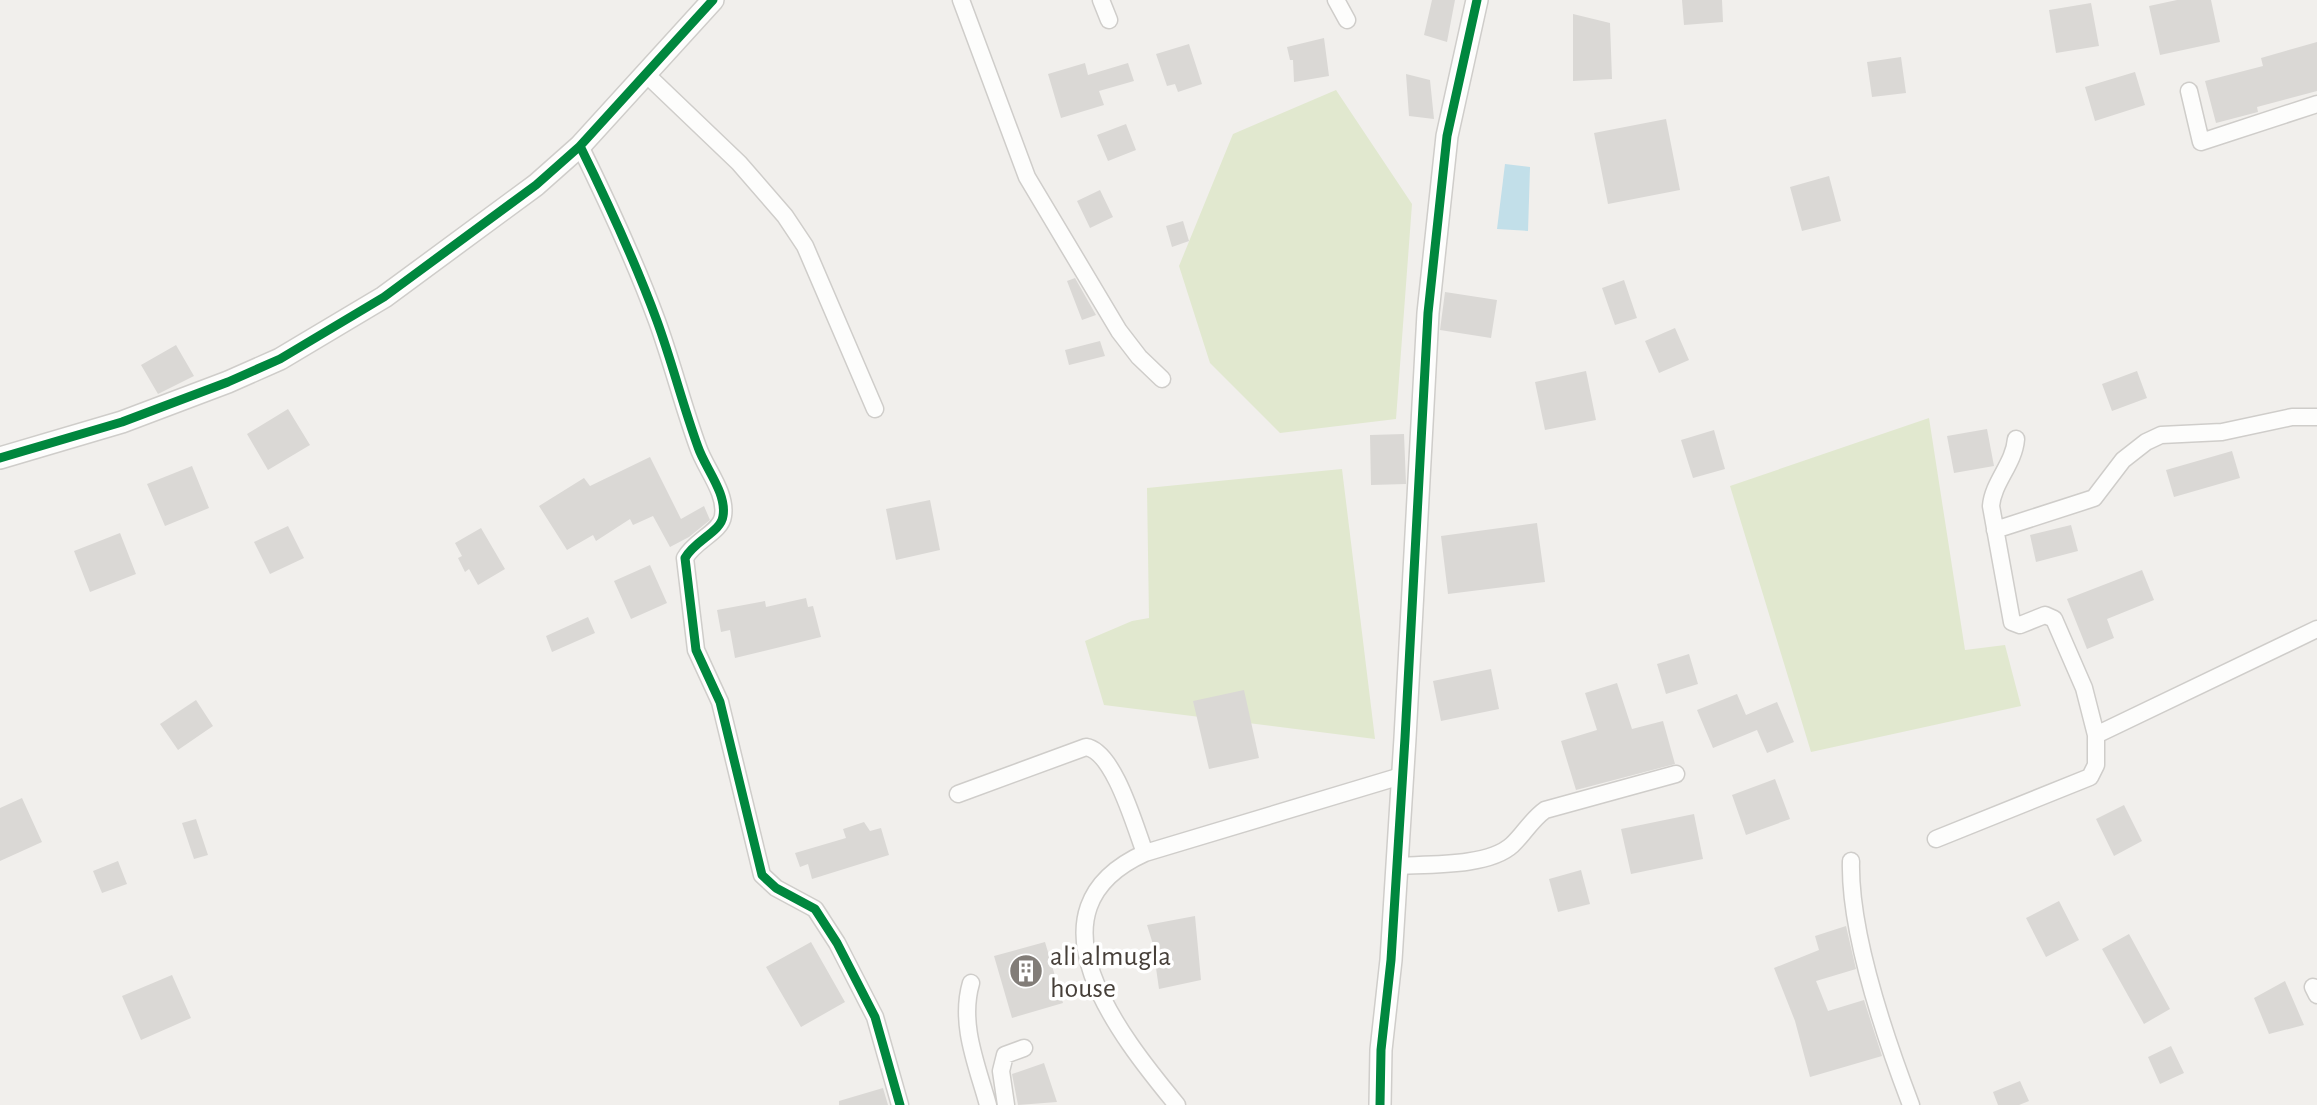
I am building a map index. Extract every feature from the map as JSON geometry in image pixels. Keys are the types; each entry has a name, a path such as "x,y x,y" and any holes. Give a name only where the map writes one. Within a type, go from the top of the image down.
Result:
{"street":[{"path":"0,458 122,422 280,359 384,297 536,186 580,146 713,0"},
{"path":"961,0 1027,177 1119,331 1139,358 1162,379"},
{"path":"1101,0 1109,20"},
{"path":"1336,0 1347,20"},
{"path":"1380,1105 1381,1050 1391,960 1423,381 1439,198 1447,136 1477,0"},
{"path":"647,75 739,163 785,216 805,246 875,409"},
{"path":"2189,91 2201,142 2317,104"},
{"path":"580,146 609,205 657,322 699,451 720,494 724,516 718,529 692,545 685,558 696,650 720,702 762,875 776,888 814,909 837,943 876,1017 900,1105"},
{"path":"1994,530 2094,498 2123,460 2146,442 2161,435 2222,432 2292,417 2317,417"},
{"path":"1936,839 2090,776 2096,765 2096,734 2084,688 2054,619 2045,615 2020,625 2012,622 1994,530 1991,500 2012,459 2016,439"},
{"path":"2096,734 2317,629"},
{"path":"958,794 1074,751 1092,748 1108,761 1145,853"},
{"path":"1395,866 1491,856 1513,845 1528,824 1545,810 1676,774"},
{"path":"1177,1105 1121,1036 1103,1003 1084,934 1087,906 1094,890 1120,864 1145,853 1401,776"},
{"path":"1851,861 1850,890 1854,914 1885,1032 1911,1105"},
{"path":"971,983 965,1002 966,1018 988,1105"},
{"path":"1006,1105 1001,1071 1005,1055 1024,1048"}],"green space":[{"path":"1336,90 1412,204 1396,419 1280,433 1210,363 1179,266 1233,134"},
{"path":"1929,418 1965,650 2005,645 2021,706 1811,752 1730,486"},
{"path":"1342,469 1375,739 1104,705 1085,641 1132,621 1149,618 1147,488"}],"water":[{"path":"1505,164 1530,167 1528,231 1497,229"}],"building":[{"path":"1432,0 1455,0 1447,42 1424,35"},
{"path":"1682,0 1722,0 1723,22 1684,25"},
{"path":"2177,0 2211,0 2220,42 2160,55 2149,6"},
{"path":"2091,3 2099,46 2056,53 2049,10"},
{"path":"1573,14 1610,23 1612,79 1573,81"},
{"path":"1324,38 1329,76 1294,82 1293,60 1290,60 1287,47"},
{"path":"2317,42 2317,91 2257,107 2258,112 2216,123 2205,81 2263,66 2261,58"},
{"path":"1189,44 1202,84 1178,92 1175,84 1167,86 1156,54"},
{"path":"1901,57 1906,93 1872,97 1867,62"},
{"path":"1085,63 1088,75 1128,63 1134,81 1099,91 1104,105 1061,118 1048,74"},
{"path":"2135,72 2145,105 2095,121 2085,87"},
{"path":"1406,74 1430,80 1434,119 1409,116"},
{"path":"1666,119 1680,190 1608,204 1594,133"},
{"path":"1126,124 1136,150 1108,161 1097,135"},
{"path":"1829,176 1841,221 1802,231 1790,187"},
{"path":"1100,190 1113,217 1090,228 1077,201"},
{"path":"1183,221 1189,241 1172,247 1166,226"},
{"path":"1075,278 1096,315 1082,320 1067,281"},
{"path":"1624,280 1637,318 1615,325 1602,288"},
{"path":"1445,292 1497,300 1491,338 1440,330"},
{"path":"1675,328 1689,360 1659,373 1645,341"},
{"path":"1100,341 1105,356 1069,365 1065,350"},
{"path":"176,345 194,376 158,394 141,365"},
{"path":"1586,371 1596,420 1545,430 1535,382"},
{"path":"2137,371 2147,398 2112,411 2102,384"},
{"path":"288,409 310,445 268,470 247,434"},
{"path":"1987,429 1994,466 1954,473 1947,436"},
{"path":"1714,430 1725,469 1693,478 1681,440"},
{"path":"1404,434 1406,484 1371,485 1370,435"},
{"path":"2232,451 2240,478 2174,497 2166,470"},
{"path":"650,457 681,519 704,506 710,520 689,537 670,547 653,516 633,525 630,519 596,541 593,535 567,550 539,506 584,478 590,486"},
{"path":"192,466 209,508 165,526 147,484"},
{"path":"930,500 940,550 896,560 886,509"},
{"path":"1537,523 1545,582 1448,594 1441,536"},
{"path":"2071,525 2078,551 2036,562 2030,535"},
{"path":"288,526 304,558 270,574 254,542"},
{"path":"481,528 505,569 478,585 469,569 465,572 458,558 462,556 455,543"},
{"path":"120,533 136,574 90,592 74,551"},
{"path":"650,565 667,603 631,619 614,581"},
{"path":"2142,570 2154,600 2107,619 2114,638 2087,649 2067,599"},
{"path":"806,598 808,607 813,606 821,637 735,658 730,630 721,632 717,610 765,601 766,607"},
{"path":"588,617 595,633 552,652 546,636"},
{"path":"1689,654 1698,684 1666,694 1657,664"},
{"path":"1491,669 1499,709 1441,721 1433,681"},
{"path":"1617,683 1632,729 1663,721 1675,764 1576,790 1561,741 1597,730 1585,693"},
{"path":"1244,690 1259,758 1209,769 1193,701"},
{"path":"1737,694 1746,715 1777,702 1794,742 1767,753 1757,730 1713,748 1697,710"},
{"path":"196,700 213,726 178,750 160,724"},
{"path":"1775,779 1790,819 1746,835 1732,795"},
{"path":"22,798 42,842 0,861 0,808"},
{"path":"2124,805 2142,841 2114,856 2096,819"},
{"path":"1694,814 1703,859 1631,874 1621,829"},
{"path":"196,819 208,855 194,859 182,823"},
{"path":"864,822 870,831 881,828 889,855 812,879 808,864 800,867 795,853 846,838 843,829"},
{"path":"118,861 127,884 102,893 93,871"},
{"path":"1581,870 1590,904 1558,912 1549,879"},
{"path":"2059,901 2079,940 2046,957 2026,918"},
{"path":"1195,916 1201,980 1159,989 1156,968 1160,967 1147,925"},
{"path":"1846,926 1856,969 1816,981 1828,1011 1864,1000 1882,1056 1810,1077 1795,1021 1774,968 1819,950 1815,936"},
{"path":"2129,934 2170,1009 2144,1024 2102,949"},
{"path":"811,942 845,1002 801,1027 766,967"},
{"name":"ali almugla house","path":"1045,942 1063,1003 1012,1018 994,956"},
{"path":"172,975 191,1018 141,1040 122,996"},
{"path":"2285,981 2304,1025 2269,1034 2254,998"},
{"path":"2171,1046 2184,1073 2160,1084 2148,1057"},
{"path":"1044,1063 1057,1102 1018,1105 1012,1074"},
{"path":"2020,1081 2029,1101 2019,1105 1998,1105 1993,1092"},
{"path":"883,1088 888,1105 839,1105 839,1101"}],"cycle path":[{"path":"0,458 122,422 228,382 280,359 384,297 536,185 580,146 713,0"},
{"path":"1380,1105 1381,1050 1391,960 1405,738 1428,313 1447,136 1477,0"},
{"path":"580,146 640,276 698,447 722,498 723,516 718,527 685,558 696,650 720,702 762,875 776,888 815,909 837,943 875,1017 900,1105"}],"place":[{"name":"ali almugla house","path":"1026,971"}]}
